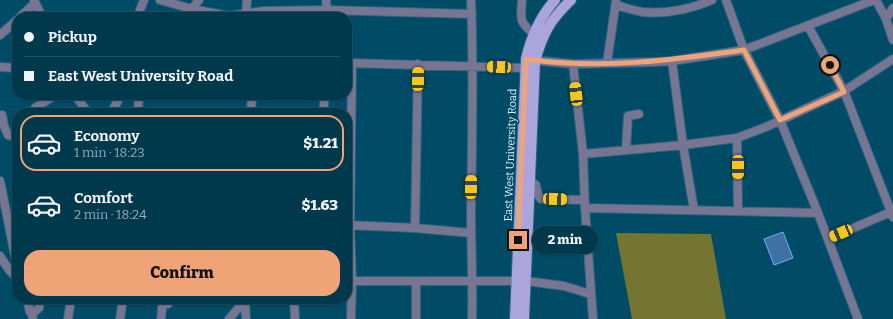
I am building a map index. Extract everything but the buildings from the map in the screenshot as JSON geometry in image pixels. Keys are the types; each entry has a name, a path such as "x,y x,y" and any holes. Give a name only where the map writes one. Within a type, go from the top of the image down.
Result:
{"main road":[{"name":"East West University Road","path":"524,319 521,281 529,63 534,34 546,10 555,0"},
{"name":"East West University Road","path":"515,319 521,281 530,181 529,63 538,49 549,24 570,0"}],"street":[{"path":"140,12 144,0"},
{"path":"160,0 192,10 204,12"},
{"path":"192,10 199,0"},
{"path":"247,0 250,12"},
{"path":"326,0 328,12"},
{"path":"471,0 473,66 471,233 473,282 472,319"},
{"path":"522,0 522,23 534,34"},
{"path":"607,63 616,2 641,12 656,13 695,7 712,0"},
{"path":"726,0 744,50 780,120 818,213 858,319"},
{"path":"352,63 473,66 529,63 573,64 672,61 744,50 875,0 886,19 893,40"},
{"path":"25,12 34,2 39,12"},
{"path":"886,19 893,8"},
{"path":"352,13 472,14"},
{"path":"0,35 12,24"},
{"path":"808,26 844,92 892,213 828,239"},
{"path":"582,154 683,145 737,138 766,127 844,92 893,59"},
{"path":"672,61 683,145 694,210"},
{"path":"415,228 418,64"},
{"path":"573,64 582,154 584,204 593,319"},
{"path":"0,68 12,68"},
{"path":"35,108 47,100"},
{"path":"626,150 628,116 639,114"},
{"path":"2,115 4,126 8,135 12,135"},
{"path":"737,138 738,211"},
{"path":"0,180 12,241"},
{"path":"530,181 536,185 538,195 541,199 584,204 694,210 818,213"},
{"path":"352,225 415,228 471,233"},
{"path":"0,256 12,273"},
{"path":"352,281 521,281 564,286 590,294"},
{"path":"416,282 416,319"},
{"path":"28,304 30,312 33,316 39,308 39,304"},
{"path":"68,319 70,304"},
{"path":"120,319 122,304"},
{"path":"161,319 162,304"},
{"path":"229,319 242,304"},
{"path":"246,304 246,319"},
{"path":"294,304 295,319"},
{"path":"351,304 351,319"}],"shaded area":[{"path":"616,233 711,234 726,319 632,319"}],"route":[{"path":"518,240 526,59 573,64 654,62 672,61 744,50 780,120 844,92 830,65"}]}
